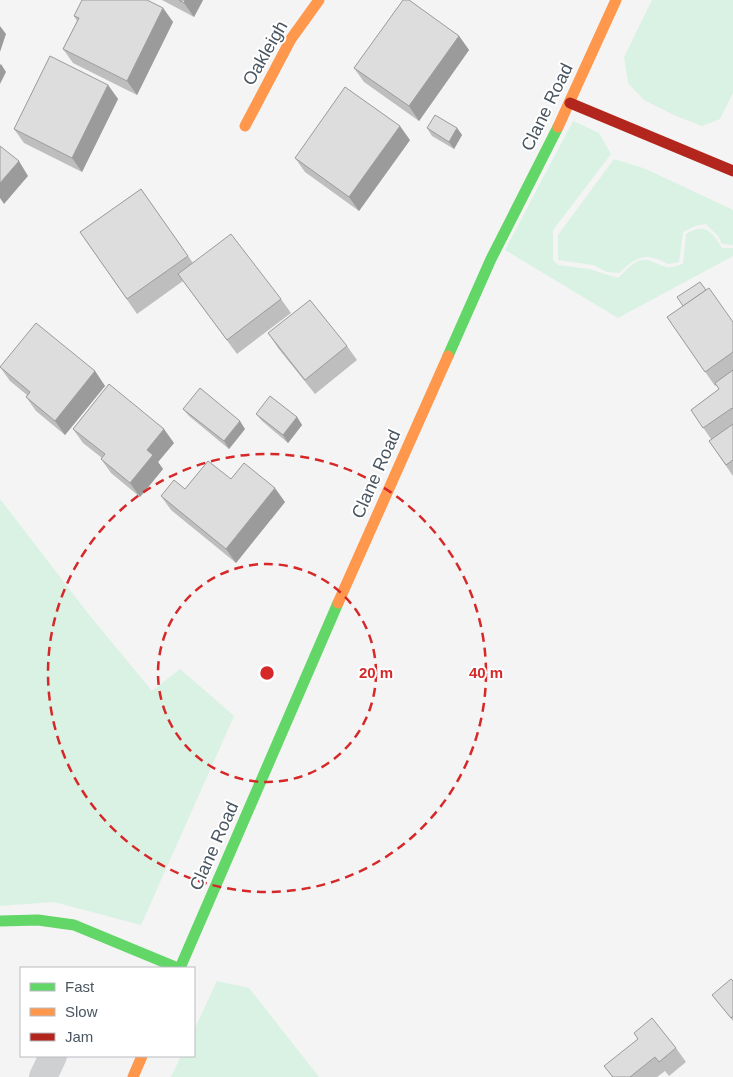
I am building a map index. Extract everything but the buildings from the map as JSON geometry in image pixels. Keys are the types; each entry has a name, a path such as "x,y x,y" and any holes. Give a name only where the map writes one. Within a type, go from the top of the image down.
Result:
{"main road":[{"name":"Oakleigh","path":"245,126 291,38 319,0"},
{"name":"Clane Road","path":"179,967 491,259 570,103 616,0"},
{"path":"570,103 732,169"},
{"path":"0,922 38,920 74,925 177,967"},
{"path":"133,1077 142,1057"}],"street":[{"path":"43,1077 53,1057"}],"green space":[{"path":"652,0 733,0 733,93 720,119 702,126 676,116 644,100 628,83 624,57"},
{"path":"573,121 599,133 611,154 553,230 553,260 558,265 589,269 618,278 638,261 647,260 667,267 683,264 686,234 699,229 708,230 722,248 733,248 733,256 618,318 505,250"},
{"path":"614,159 646,169 733,210 733,245 722,244 718,236 706,224 695,226 683,232 679,262 668,264 647,257 631,263 619,273 607,272 593,265 558,260 558,235"},
{"path":"0,499 90,616 152,691 180,669 234,716 141,925 54,902 0,906"},
{"path":"217,981 249,988 319,1077 171,1077 181,1057 195,1057 195,1028"}],"traffic: fast":[{"path":"448,356 491,259 558,127"},
{"path":"180,967 338,603"},
{"path":"0,921 38,920 74,925 176,967"}],"traffic: slow":[{"path":"245,126 291,39 319,0"},
{"path":"558,127 616,0"},
{"path":"338,603 448,356"},
{"path":"133,1077 142,1057"}],"traffic: jam":[{"path":"570,103 733,171"}]}
